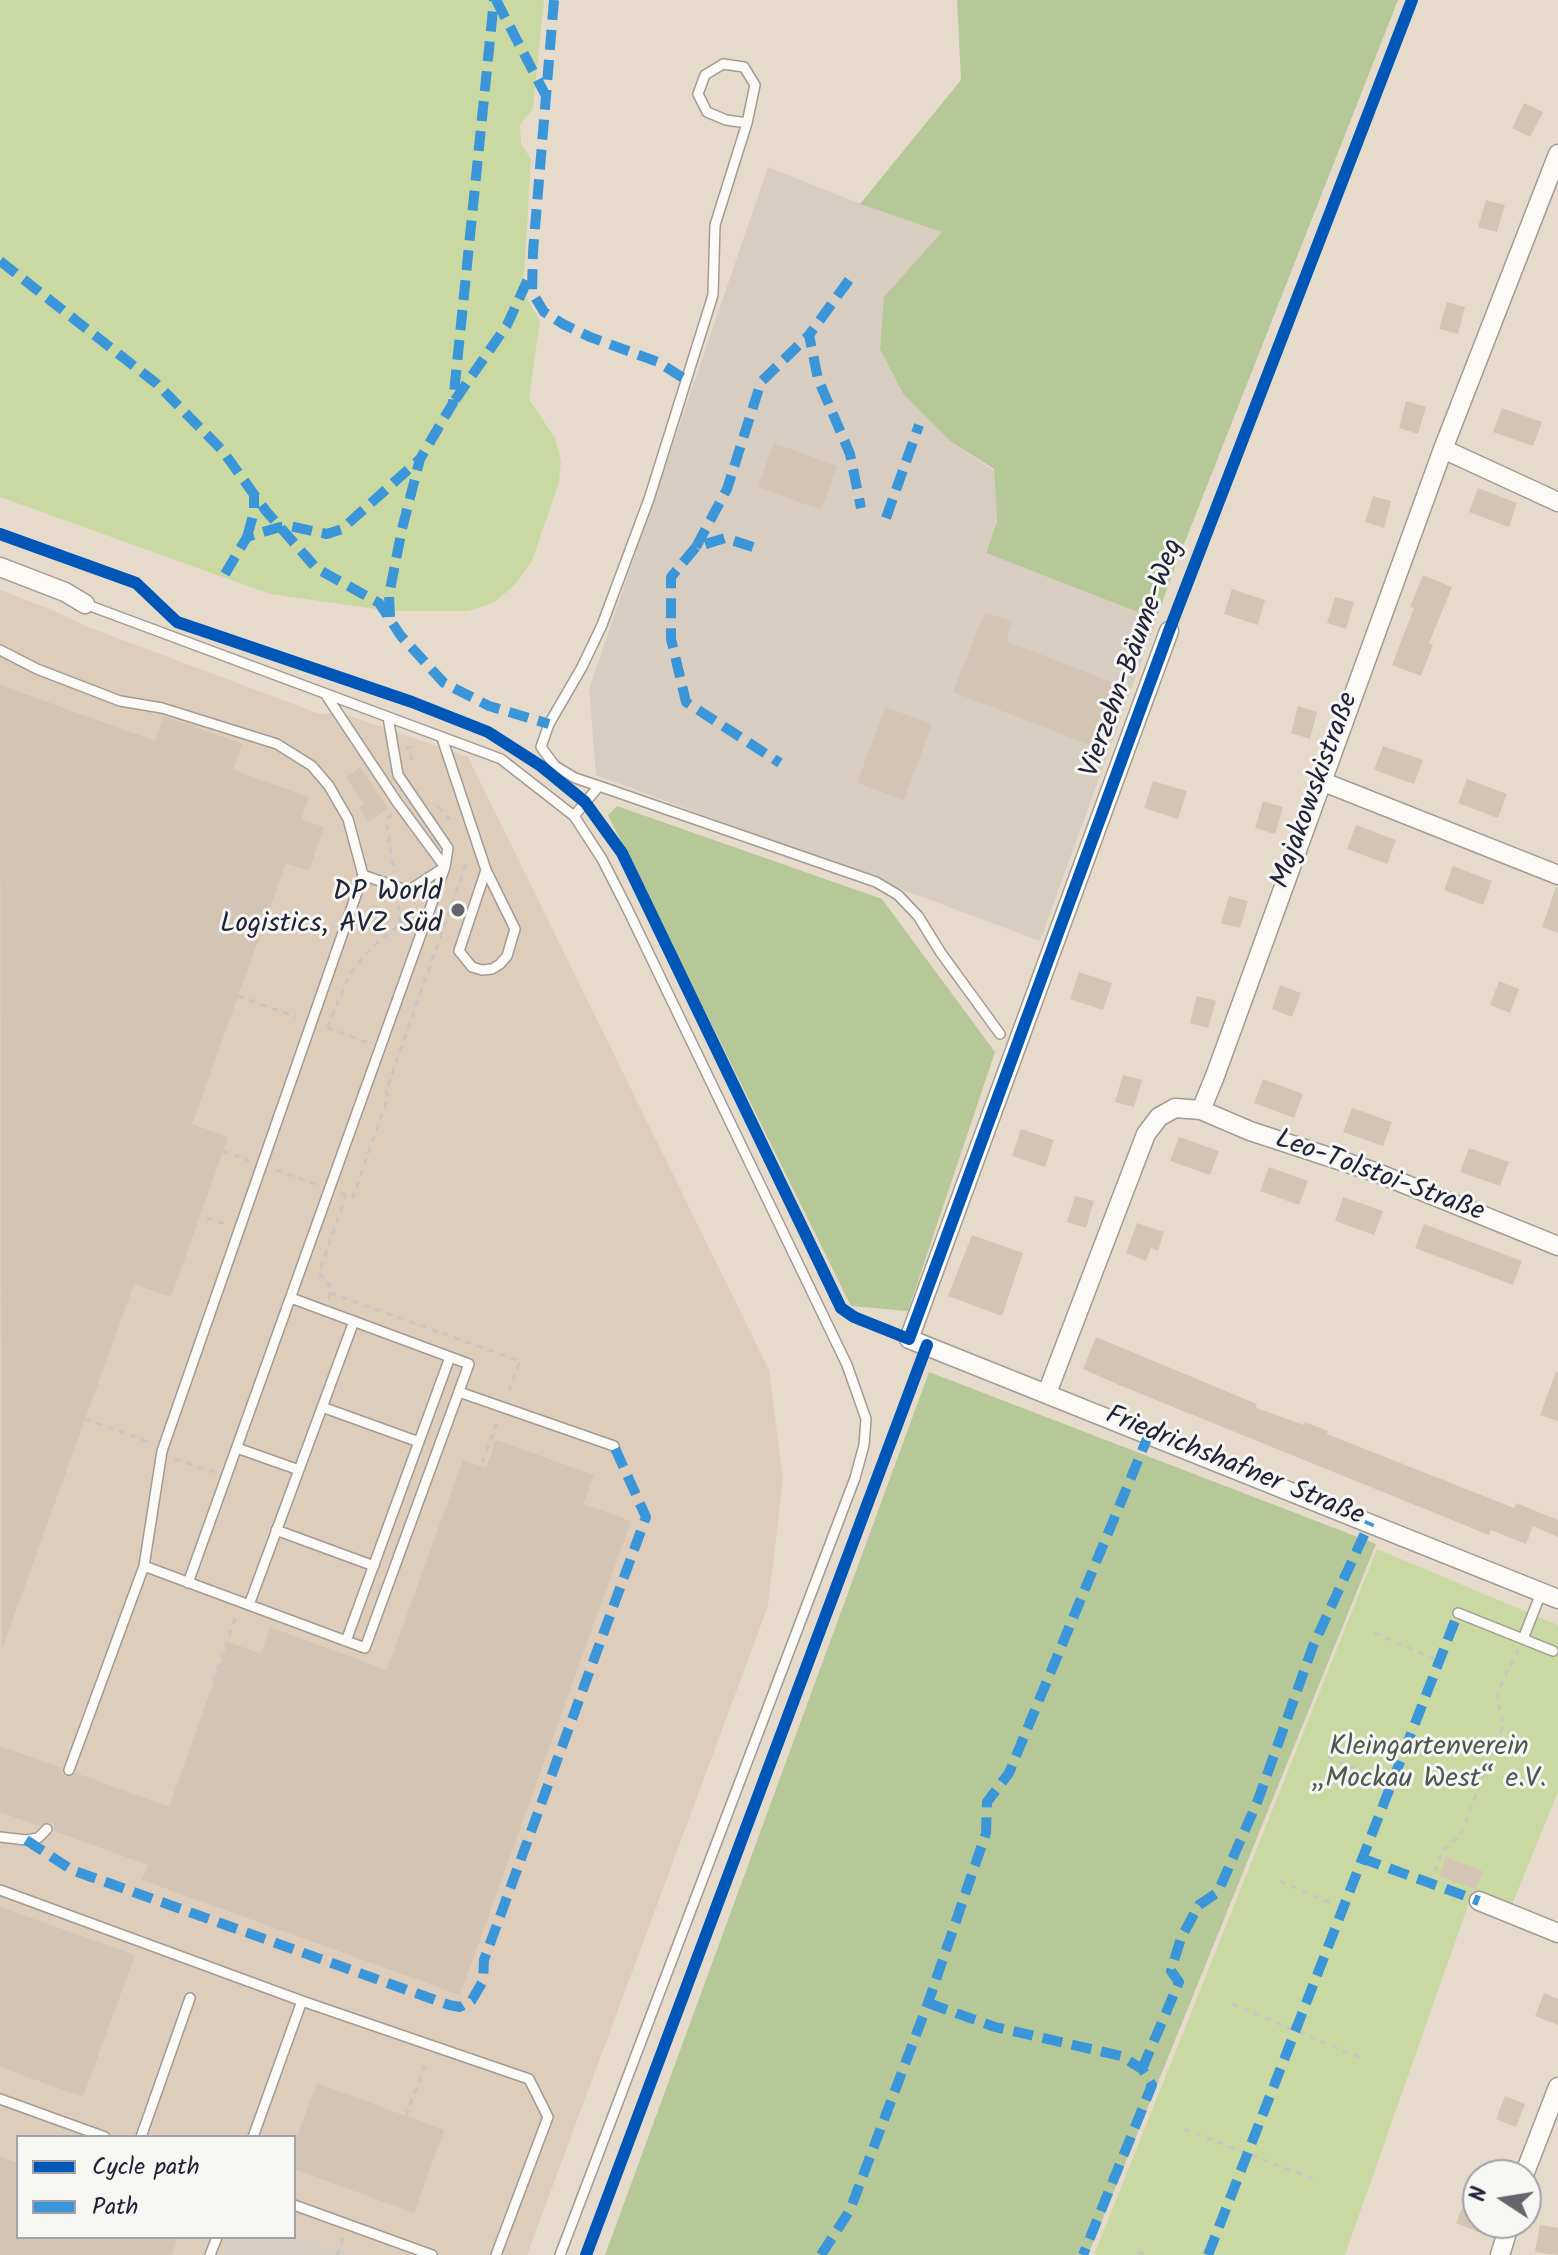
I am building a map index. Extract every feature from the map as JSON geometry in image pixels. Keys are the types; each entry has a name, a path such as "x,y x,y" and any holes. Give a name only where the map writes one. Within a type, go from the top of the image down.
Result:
{"street":[{"name":"Majakowskistraße","path":"1201,1110 1443,449 1558,154"},
{"path":"1443,449 1558,502"},
{"path":"0,567 65,592 85,604"},
{"name":"Vierzehn-Bäume-Weg","path":"909,1339 1169,631"},
{"path":"1321,781 1558,875"},
{"path":"1047,1393 1146,1134 1159,1117 1175,1108 1201,1110"},
{"name":"Leo-Tolstoi-Straße","path":"1201,1110 1250,1131 1375,1172 1558,1246"},
{"name":"Friedrichshafner Straße","path":"909,1339 1550,1596"},
{"path":"1479,1901 1558,1933"},
{"path":"1530,2159 1558,2087"}],"lane":[{"path":"747,123 726,120 707,112 698,94 705,75 723,64 744,67 755,85 747,123 715,225 713,295 649,499 602,625 549,724 541,747 555,766 575,778 876,882 898,895 918,916 1000,1034"},
{"path":"85,604 501,759 574,816 602,859 627,908 847,1365 866,1419 864,1445 855,1478 560,2255"},
{"path":"0,650 37,669 120,701 162,708 277,744 312,766 329,786 348,819 363,875 162,1451 144,1566 69,1770"},
{"path":"326,695 401,808 445,867"},
{"path":"188,1583 445,867 448,848 398,775 388,717"},
{"path":"442,738 486,870 515,929 507,956 492,969 482,970 472,967 459,951 486,870"},
{"path":"574,816 599,786"},
{"path":"363,875 408,891 445,867"},
{"path":"144,1566 365,1648 469,1364 291,1298"},
{"path":"244,1604 276,1530 354,1321"},
{"path":"346,1641 450,1357"},
{"path":"459,1392 614,1446"},
{"path":"322,1407 419,1442"},
{"path":"237,1448 299,1470"},
{"path":"276,1530 374,1566"},
{"path":"1523,1639 1550,1596"},
{"path":"1458,1613 1553,1651"},
{"path":"0,1837 38,1838 47,1829"},
{"path":"0,1890 302,2001 529,2079 548,2117 496,2255"},
{"path":"142,2135 190,1998"},
{"path":"254,2135 302,2001"},
{"path":"0,2099 99,2135"},
{"path":"296,2206 432,2255"}],"path":[{"path":"327,1028 349,976 382,938 401,924 386,820 401,808"},
{"path":"323,1310 332,1288 319,1273 346,1195"},
{"path":"207,1218 239,1229"},
{"path":"213,1681 244,1604"},
{"path":"1374,1633 1439,1661"},
{"path":"1430,1883 1443,1850 1461,1834 1504,1723 1497,1700 1498,1691 1523,1639"},
{"path":"1328,1757 1390,1784"},
{"path":"1280,1881 1342,1908"},
{"path":"1232,2004 1361,2058"},
{"path":"406,2116 432,2046"},
{"path":"1184,2129 1313,2179"},
{"path":"337,2255 348,2225"},
{"path":"1138,2252 1145,2255"}],"shaded area":[{"path":"768,167 943,232 950,441 994,471 997,519 986,553 1157,618 1040,941 596,775 589,689"},
{"path":"0,590 88,627 320,714 341,713 468,757 769,1370 783,1479 768,1606 527,2255 0,2255"},
{"path":"296,2237 353,2255 222,2255 227,2239"}],"green space":[{"path":"0,0 544,0 533,108 520,125 521,144 531,159 523,292 540,321 529,399 555,438 561,461 559,482 532,561 515,585 493,603 468,611 390,611 270,594 0,497"},
{"path":"957,0 1398,0 1156,619 986,553 997,521 994,469 950,441 904,395 880,349 884,297 942,232 860,204 961,80"},
{"path":"617,806 882,899 995,1052 908,1311 851,1306 608,815"},
{"path":"929,1372 1376,1544 1088,2255 605,2255"},
{"name":"Kleingartenverein „Mockau West“ e.V.","path":"1377,1549 1558,1625 1558,1792 1511,1907 1472,1894 1345,2255 1094,2255"}],"building":[{"path":"1524,103 1543,112 1530,137 1512,128"},
{"path":"1486,200 1505,205 1497,232 1478,227"},
{"path":"1447,302 1465,307 1458,334 1439,329"},
{"path":"1406,401 1426,407 1418,434 1399,428"},
{"path":"1502,408 1542,422 1533,446 1493,432"},
{"path":"774,443 837,466 821,510 758,487"},
{"path":"1478,488 1517,503 1509,527 1469,512"},
{"path":"1373,496 1391,501 1384,528 1365,522"},
{"path":"1423,575 1452,587 1429,643 1433,645 1421,676 1392,665"},
{"path":"1232,589 1265,600 1258,625 1224,614"},
{"path":"1335,597 1354,602 1346,629 1327,623"},
{"path":"985,612 1013,622 1006,641 1124,687 1100,749 953,692"},
{"path":"0,685 155,741 164,716 242,744 233,770 309,797 301,819 324,827 309,871 286,863 192,1124 228,1137 171,1297 134,1284 2,1649"},
{"path":"1298,706 1317,712 1310,739 1291,733"},
{"path":"885,707 932,724 904,800 857,783"},
{"path":"1383,746 1423,760 1414,784 1374,770"},
{"path":"360,767 388,808 368,822 359,807 364,804 346,778"},
{"path":"1467,779 1507,794 1498,818 1458,803"},
{"path":"1153,781 1187,791 1178,819 1144,808"},
{"path":"1263,801 1283,807 1275,834 1255,828"},
{"path":"1356,825 1396,840 1387,864 1347,849"},
{"path":"1453,866 1492,881 1483,905 1444,890"},
{"path":"1558,888 1558,933 1542,927"},
{"path":"1229,896 1248,901 1240,928 1221,923"},
{"path":"1079,972 1112,983 1103,1010 1070,999"},
{"path":"1499,981 1519,989 1510,1013 1490,1005"},
{"path":"1280,985 1301,993 1292,1017 1272,1009"},
{"path":"1197,996 1216,1001 1208,1028 1190,1023"},
{"path":"1123,1075 1142,1080 1134,1107 1115,1102"},
{"path":"1263,1079 1303,1094 1294,1118 1254,1103"},
{"path":"1352,1108 1392,1122 1383,1146 1343,1132"},
{"path":"1021,1129 1054,1140 1045,1167 1012,1156"},
{"path":"1179,1137 1219,1151 1210,1175 1170,1161"},
{"path":"1469,1148 1509,1162 1500,1186 1460,1172"},
{"path":"1269,1167 1308,1181 1299,1205 1260,1191"},
{"path":"1075,1196 1094,1201 1086,1228 1067,1222"},
{"path":"1343,1197 1383,1211 1374,1235 1335,1221"},
{"path":"1137,1223 1164,1232 1158,1251 1151,1248 1146,1261 1126,1253"},
{"path":"1424,1224 1522,1261 1513,1285 1415,1248"},
{"path":"972,1235 1023,1253 1002,1316 948,1296"},
{"path":"1096,1337 1257,1404 1256,1408 1304,1425 1305,1422 1328,1431 1327,1434 1514,1508 1516,1503 1558,1520 1558,1537 1533,1526 1526,1544 1491,1530 1489,1535 1119,1385 1083,1369"},
{"path":"1558,1372 1558,1421 1540,1415"},
{"path":"496,1440 594,1475 583,1504 631,1521 460,1995 142,1880 148,1865 54,1831 50,1822 39,1826 0,1812 0,1746 62,1768 67,1777 76,1773 169,1807 228,1642 261,1654 270,1627 387,1670 463,1460 486,1468"},
{"path":"1446,1857 1483,1871 1476,1889 1439,1876"},
{"path":"0,1907 135,1955 83,2097 0,2067"},
{"path":"1544,1993 1558,1999 1558,2025 1535,2016"},
{"path":"317,2083 444,2130 414,2213 296,2170 296,2139"},
{"path":"1505,2096 1525,2104 1516,2127 1496,2119"},
{"path":"0,2157 16,2162 16,2239 177,2239 172,2255 0,2255"},
{"path":"1462,2208 1462,2225 1456,2223"},
{"path":"1542,2225 1558,2228 1558,2255 1535,2252 1537,2239 1542,2239"}],"marked path":[{"path":"390,617 389,595 420,459 453,403 494,0"},
{"path":"496,0 546,96"},
{"path":"554,0 532,292 544,312 563,324 658,362 685,379"},
{"path":"0,261 157,384 222,450 266,511 316,568 379,603 401,636 444,683 489,706 549,724"},
{"path":"455,400 507,325 529,277"},
{"path":"849,280 809,335 818,379 850,454 861,508"},
{"path":"696,547 727,489 761,382 809,335"},
{"path":"886,518 919,425"},
{"path":"225,574 247,537 289,526 327,534 342,529 420,459"},
{"path":"247,537 254,512 254,495"},
{"path":"753,547 725,538 696,547 671,577 671,639 686,702 780,763"},
{"path":"821,2255 850,2210 928,2003 986,1833 987,1802 1009,1773 1149,1434"},
{"path":"26,1840 72,1870 449,2005 460,2007 472,2000 483,1981 484,1960 646,1517 614,1446"},
{"path":"1142,2069 1179,1982 1171,1971 1181,1938 1199,1905 1218,1892 1258,1800 1313,1646 1370,1522"},
{"path":"1208,2255 1458,1613"},
{"path":"1361,1858 1479,1901"},
{"path":"928,2003 995,2027 1121,2056 1142,2069 1152,2085 1083,2255"}],"cycle path":[{"path":"0,534 136,583 177,622 412,702 488,732 541,766 585,802 622,853 841,1308 854,1317 909,1339 1169,631 1412,0"},
{"path":"586,2255 927,1345"}],"place":[{"name":"DP World Logistics, AVZ Süd","path":"458,910"}]}
